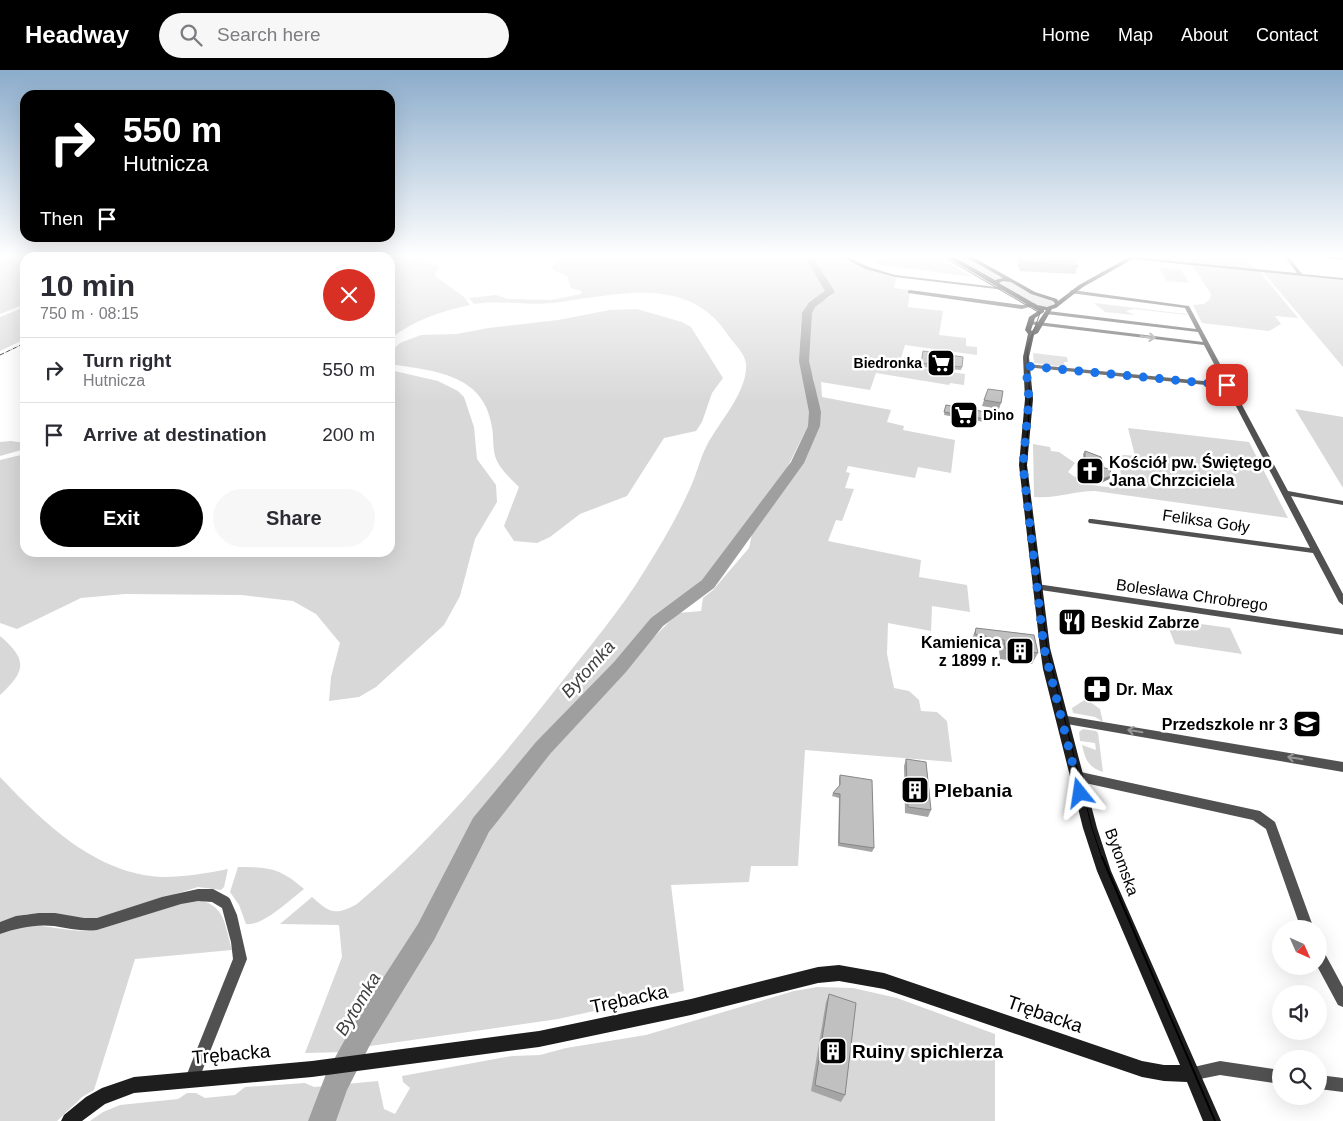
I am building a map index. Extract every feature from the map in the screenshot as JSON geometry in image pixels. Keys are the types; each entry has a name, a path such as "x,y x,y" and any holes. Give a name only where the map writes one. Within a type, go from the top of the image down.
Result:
{"street":[{"path":"1007,305 1036,306 1049,311 1200,331"},
{"name":"Bytomska","path":"1031,334 1036,332 1039,324 1055,305"},
{"path":"1172,305 1187,307 1343,602"},
{"name":"Bytomska","path":"1036,306 1041,312 1033,316 1030,323 1028,330 1031,334 1026,350 1029,399 1023,465 1044,648 1090,828 1108,879 1190,1074 1212,1121"},
{"path":"1030,323 1207,344"},
{"path":"1026,366 1227,385"},
{"path":"1286,494 1343,502"},
{"name":"Feliksa Goły","path":"1092,520 1316,551"},
{"name":"Bolesława Chrobrego","path":"1037,587 1343,632"},
{"path":"1061,718 1343,766"},
{"path":"1076,776 1256,815 1264,819 1271,826 1305,920"},
{"path":"0,928 29,919 46,919 94,925 198,894 210,894 223,900 228,907 240,959 192,1078"},
{"name":"Trębacka","path":"70,1121 92,1101 115,1089 192,1078 387,1061 539,1039 691,1007 783,982 839,973 884,981 1142,1069 1164,1073 1190,1074"},
{"path":"1328,973 1343,1000"},
{"path":"1190,1074 1220,1068 1272,1076"},
{"path":"1327,1083 1343,1085"}],"shaded area":[{"path":"0,305 20,305 20,306 0,314"},
{"path":"395,305 470,305 428,317 395,335"},
{"path":"696,305 806,305 802,318 801,345 811,413 810,422 784,474 709,575 651,619 626,651 565,715 476,826 423,930 390,979 346,1052 305,1053 342,957 339,925 280,924 312,897 328,909 333,911 343,910 357,904 385,879 439,827 489,771 615,614 658,549 676,517 692,484 706,447 731,407 742,385 745,375 745,360 741,352 711,315"},
{"path":"815,305 908,305 908,307 943,311 939,335 966,338 966,346 977,347 977,355 905,345 899,365 965,374 964,385 950,383 949,385 876,373 870,390 821,382 822,397 891,410 887,422 904,426 903,430 955,440 951,473 918,467 915,478 848,466 846,472 850,473 845,488 854,489 842,521 836,520 828,541 921,560 919,577 967,585 970,612 932,606 931,631 888,623 887,654 894,688 909,691 919,700 921,711 937,712 947,721 952,762 805,750 798,866 751,866 749,882 671,885 684,991 558,1019 363,1047 438,926 479,848 508,803 536,767 634,657 678,613 701,611 703,598 713,590 749,548 752,534 768,505 790,481 807,452 817,428 814,380 808,362 809,312 811,307"},
{"path":"1037,305 1051,305 1049,307"},
{"path":"1097,305 1111,305 1187,315 1134,309 1126,311 1134,315 1105,312"},
{"path":"1193,305 1287,305 1298,318 1275,316 1281,324 1269,331 1202,323"},
{"path":"1291,305 1343,305 1343,367"},
{"path":"20,309 20,341 0,351 0,317"},
{"path":"637,309 682,322 691,327 723,378 712,393 702,422 696,431 664,438 627,496 580,514 550,537 537,543 514,541 504,526 519,487 497,461 494,453 492,427 487,409 479,395 468,385 454,378 423,369 395,365 395,348 400,343 421,335 457,334 488,328 558,320 610,310"},
{"path":"1033,353 1067,357 1068,362 1064,362 1065,367 1034,363"},
{"path":"395,371 438,381 458,391 464,397 474,427 477,459 496,485 497,502 475,539 460,596 444,625 376,687 359,697 329,701 331,677 340,643 316,614 293,601 242,595 125,594 81,598 17,629 0,623 0,460 20,455 20,557 395,557"},
{"path":"1295,409 1343,417 1343,488"},
{"path":"1128,428 1249,442 1288,518 1095,491 1050,497 1034,497 1033,444 1050,447 1051,451 1059,452 1075,463 1068,472 1078,479 1092,485 1109,487 1121,474 1115,454 1135,456"},
{"path":"0,442 20,442 20,450 0,456"},
{"path":"1165,619 1230,628 1242,654 1175,644"},
{"path":"0,636 15,652 20,666 15,679 0,695"},
{"path":"1086,699 1100,709 1103,722 1095,717 1073,713 1072,708"},
{"path":"1083,729 1098,733 1103,772 1094,768 1086,758 1082,745 1096,750 1095,743 1080,741 1079,732"},
{"path":"0,777 53,828 94,856 116,867 139,874 164,877 188,876 228,869 224,887 221,890 198,887 97,919 27,914 0,922"},
{"path":"238,867 258,867 274,870 296,882 304,889 268,917 253,924 246,924 239,905 230,892"},
{"path":"195,899 213,906 218,911 225,924 232,950 135,959 94,1090 82,1097 57,1121 0,1121 0,932 24,926 85,931 97,930"},
{"path":"817,987 853,988 897,998 995,1034 995,1121 90,1121 103,1112 120,1105 178,1099 187,1093 196,1093 205,1098 235,1095 245,1087 305,1083 314,1087 378,1081 384,1109 395,1114 410,1088 403,1082 402,1076 512,1056 540,1055 566,1048 646,1035 794,991"}],"building":[{"name":"Biedronka","path":"923,351 963,357 962,367 921,363"},
{"path":"988,389 1003,391 1001,403 984,400"},
{"path":"946,405 986,412 985,419 944,412"},
{"name":"Kościół pw. Świętego Jana Chrzciciela","path":"1085,451 1101,457 1104,468 1110,469 1111,476 1100,480 1080,474 1079,464 1085,465"},
{"path":"976,628 1034,635 1038,653 1005,648 1004,640 975,634"},
{"name":"Plebania","path":"906,759 926,762 931,810 908,807"},
{"path":"840,775 872,780 874,848 839,843 840,794 833,793 840,785"},
{"name":"Ruiny spichlerza","path":"829,994 856,1003 845,1095 815,1085"}],"waterway":[{"name":"Bytomka","path":"322,1121 336,1084 363,1032 426,932 481,825 543,748 620,667 657,622 685,599 708,584 797,463 814,426 815,412 804,361 807,313 811,305"}],"tram line":[{"path":"1026,305 1040,313 1027,350 1030,399 1025,465 1047,649 1092,828 1102,858"},
{"path":"1102,857 1215,1121"}],"railway":[{"path":"0,355 20,345"}],"place":[{"name":"Biedronka","path":"941,363"},
{"name":"Dino","path":"964,415"},
{"name":"Kościół pw. Świętego Jana Chrzciciela","path":"1090,471"},
{"name":"Beskid Zabrze","path":"1072,622"},
{"name":"Kamienica z 1899 r.","path":"1020,651"},
{"name":"Dr. Max","path":"1097,689"},
{"name":"Przedszkole nr 3","path":"1307,724"},
{"name":"Plebania","path":"915,790"},
{"name":"Ruiny spichlerza","path":"833,1051"}],"route":[{"path":"1080,793 1044,648 1023,465 1029,399 1026,366 1227,385"}]}
